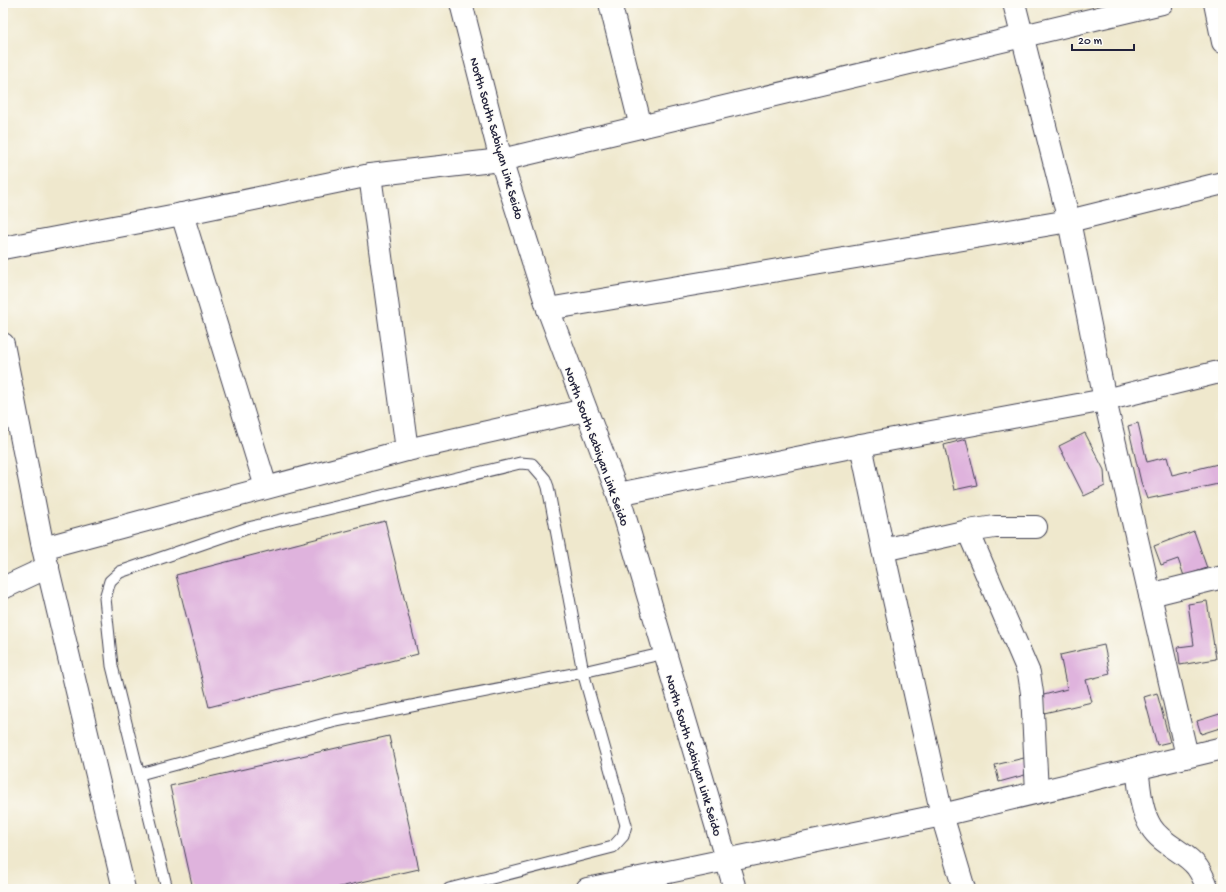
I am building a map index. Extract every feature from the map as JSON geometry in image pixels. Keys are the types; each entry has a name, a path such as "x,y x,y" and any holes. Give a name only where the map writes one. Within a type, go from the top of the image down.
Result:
{"street":[{"name":"North South Sabiyan Link Seido","path":"461,3 501,160 548,308 585,410 618,494 735,889"},
{"path":"610,3 641,127"},
{"path":"1014,3 1021,36 1069,221 1105,400 1187,756"},
{"path":"3,248 182,214 370,175 501,160 1162,3"},
{"path":"1215,3 1223,42"},
{"path":"370,175 407,450"},
{"path":"548,308 1069,221 1223,183"},
{"path":"182,214 266,487"},
{"path":"3,344 45,558 124,889"},
{"path":"618,494 861,445 1105,400 1223,371"},
{"path":"3,588 45,558 266,487 407,450 585,410"},
{"path":"861,445 942,815 964,889"},
{"path":"883,550 968,531 1008,526 1036,527"},
{"path":"968,531 1029,673 1032,693 1037,792"},
{"path":"1150,595 1223,577"},
{"path":"587,889 942,815 1223,748"},
{"path":"1137,768 1142,809 1152,828 1166,843 1196,866 1208,889"}],"lane":[{"path":"167,889 140,774 112,666 105,598 107,586 113,577 120,572 248,528 520,463 532,464 545,479 548,487 583,672 626,825 624,836 613,847 449,889"},
{"path":"140,774 336,720 583,672 665,653"}],"building":[{"path":"1138,423 1147,462 1167,457 1172,475 1222,463 1223,483 1147,499 1141,482 1128,426"},
{"path":"1085,433 1104,470 1105,486 1084,496 1059,446"},
{"path":"966,439 977,485 954,490 944,445"},
{"path":"385,521 418,654 209,707 176,575"},
{"path":"1194,531 1207,568 1184,576 1178,559 1161,565 1154,546"},
{"path":"1207,601 1216,659 1180,665 1178,647 1194,645 1188,604"},
{"path":"1104,645 1110,674 1086,680 1092,702 1044,713 1040,696 1067,689 1060,655"},
{"path":"1157,693 1170,742 1157,745 1144,697"},
{"path":"1223,713 1223,727 1201,734 1197,721"},
{"path":"389,736 419,869 331,889 193,889 170,786"},
{"path":"1028,757 1032,773 999,782 995,765"}]}
